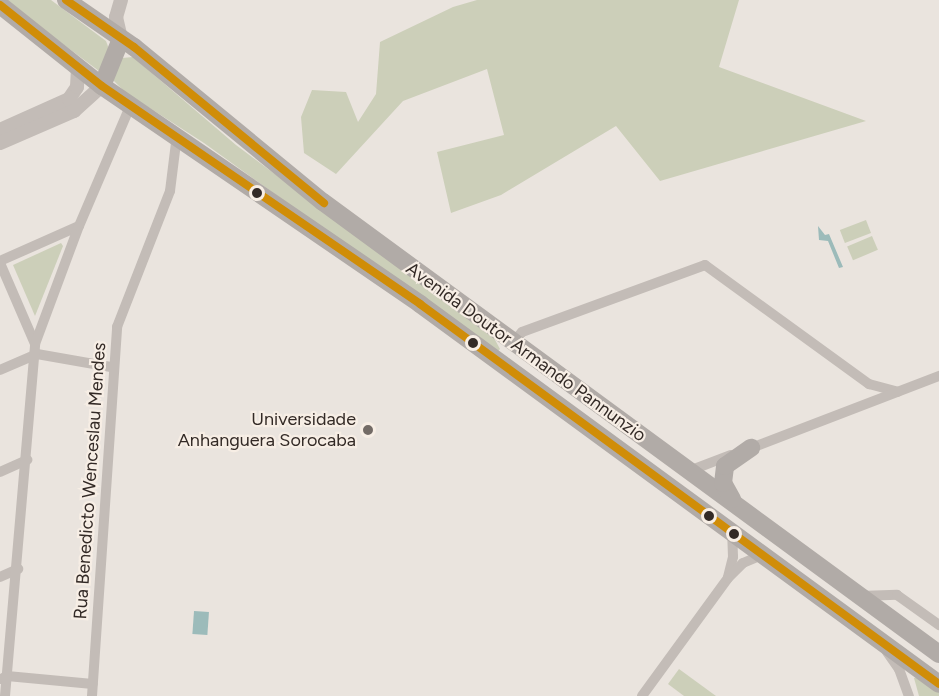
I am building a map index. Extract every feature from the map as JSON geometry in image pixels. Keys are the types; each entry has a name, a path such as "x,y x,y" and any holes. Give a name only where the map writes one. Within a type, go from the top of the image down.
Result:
{"main road":[{"name":"Avenida Doutor Armando Pannunzio","path":"66,0 121,39 263,156 939,654"},
{"name":"Avenida Doutor Armando Pannunzio","path":"0,5 102,86 177,135 502,365 647,472 732,530 762,555 939,684"},
{"path":"102,86 121,39"},
{"path":"502,365 513,342"},
{"path":"734,503 723,483 725,466 751,448"},
{"path":"647,472 689,471"},
{"path":"786,572 803,566 805,555"},
{"path":"810,590 815,574 823,569"}],"street":[{"path":"121,0 116,17 121,39"},
{"path":"0,130 69,99 78,87 78,66"},
{"path":"0,142 74,111 102,86"},
{"path":"5,696 3,678 18,569 36,350 79,226 131,104"},
{"name":"Rua Benedicto Wenceslau Mendes","path":"92,696 111,367 122,309 155,237 171,191 177,135"},
{"path":"36,350 0,262 79,226"},
{"path":"513,342 522,332 705,265 861,378 884,391 898,392"},
{"path":"0,370 36,350 111,367"},
{"path":"689,471 939,376"},
{"path":"853,409 866,395 861,378"},
{"path":"0,472 27,460"},
{"path":"728,578 734,557 732,530"},
{"path":"642,696 728,578 742,563 762,555"},
{"path":"0,577 18,569"},
{"path":"860,596 877,592 897,595 939,625"},
{"path":"873,636 899,669 909,696"},
{"path":"3,678 93,684"}],"green space":[{"path":"4,0 51,0 106,41 109,49 99,71"},
{"path":"477,0 739,0 719,67 866,121 660,181 616,126 501,195 451,213 437,152 504,135 487,69 403,101 336,174 304,153 301,117 312,90 346,92 358,122 376,94 380,42 453,7"},
{"path":"133,57 236,145 494,338 500,349 496,353 204,143 125,92 113,80 122,58"},
{"path":"866,220 871,233 845,243 840,230"},
{"path":"872,236 878,250 853,260 847,247"},
{"path":"61,243 63,246 35,316 13,265"},
{"path":"679,669 716,696 684,696 668,684"},
{"path":"920,676 939,691 939,696 919,696 914,678"}],"water":[{"path":"818,226 825,235 829,234 843,267 839,268 828,241 819,240"},
{"path":"194,611 209,612 207,635 192,634"}],"transit line":[{"path":"66,0 134,47 324,203"},
{"path":"0,5 102,86 420,304 939,684"}],"place":[{"name":"Universidade Anhanguera Sorocaba","path":"368,430"}]}
